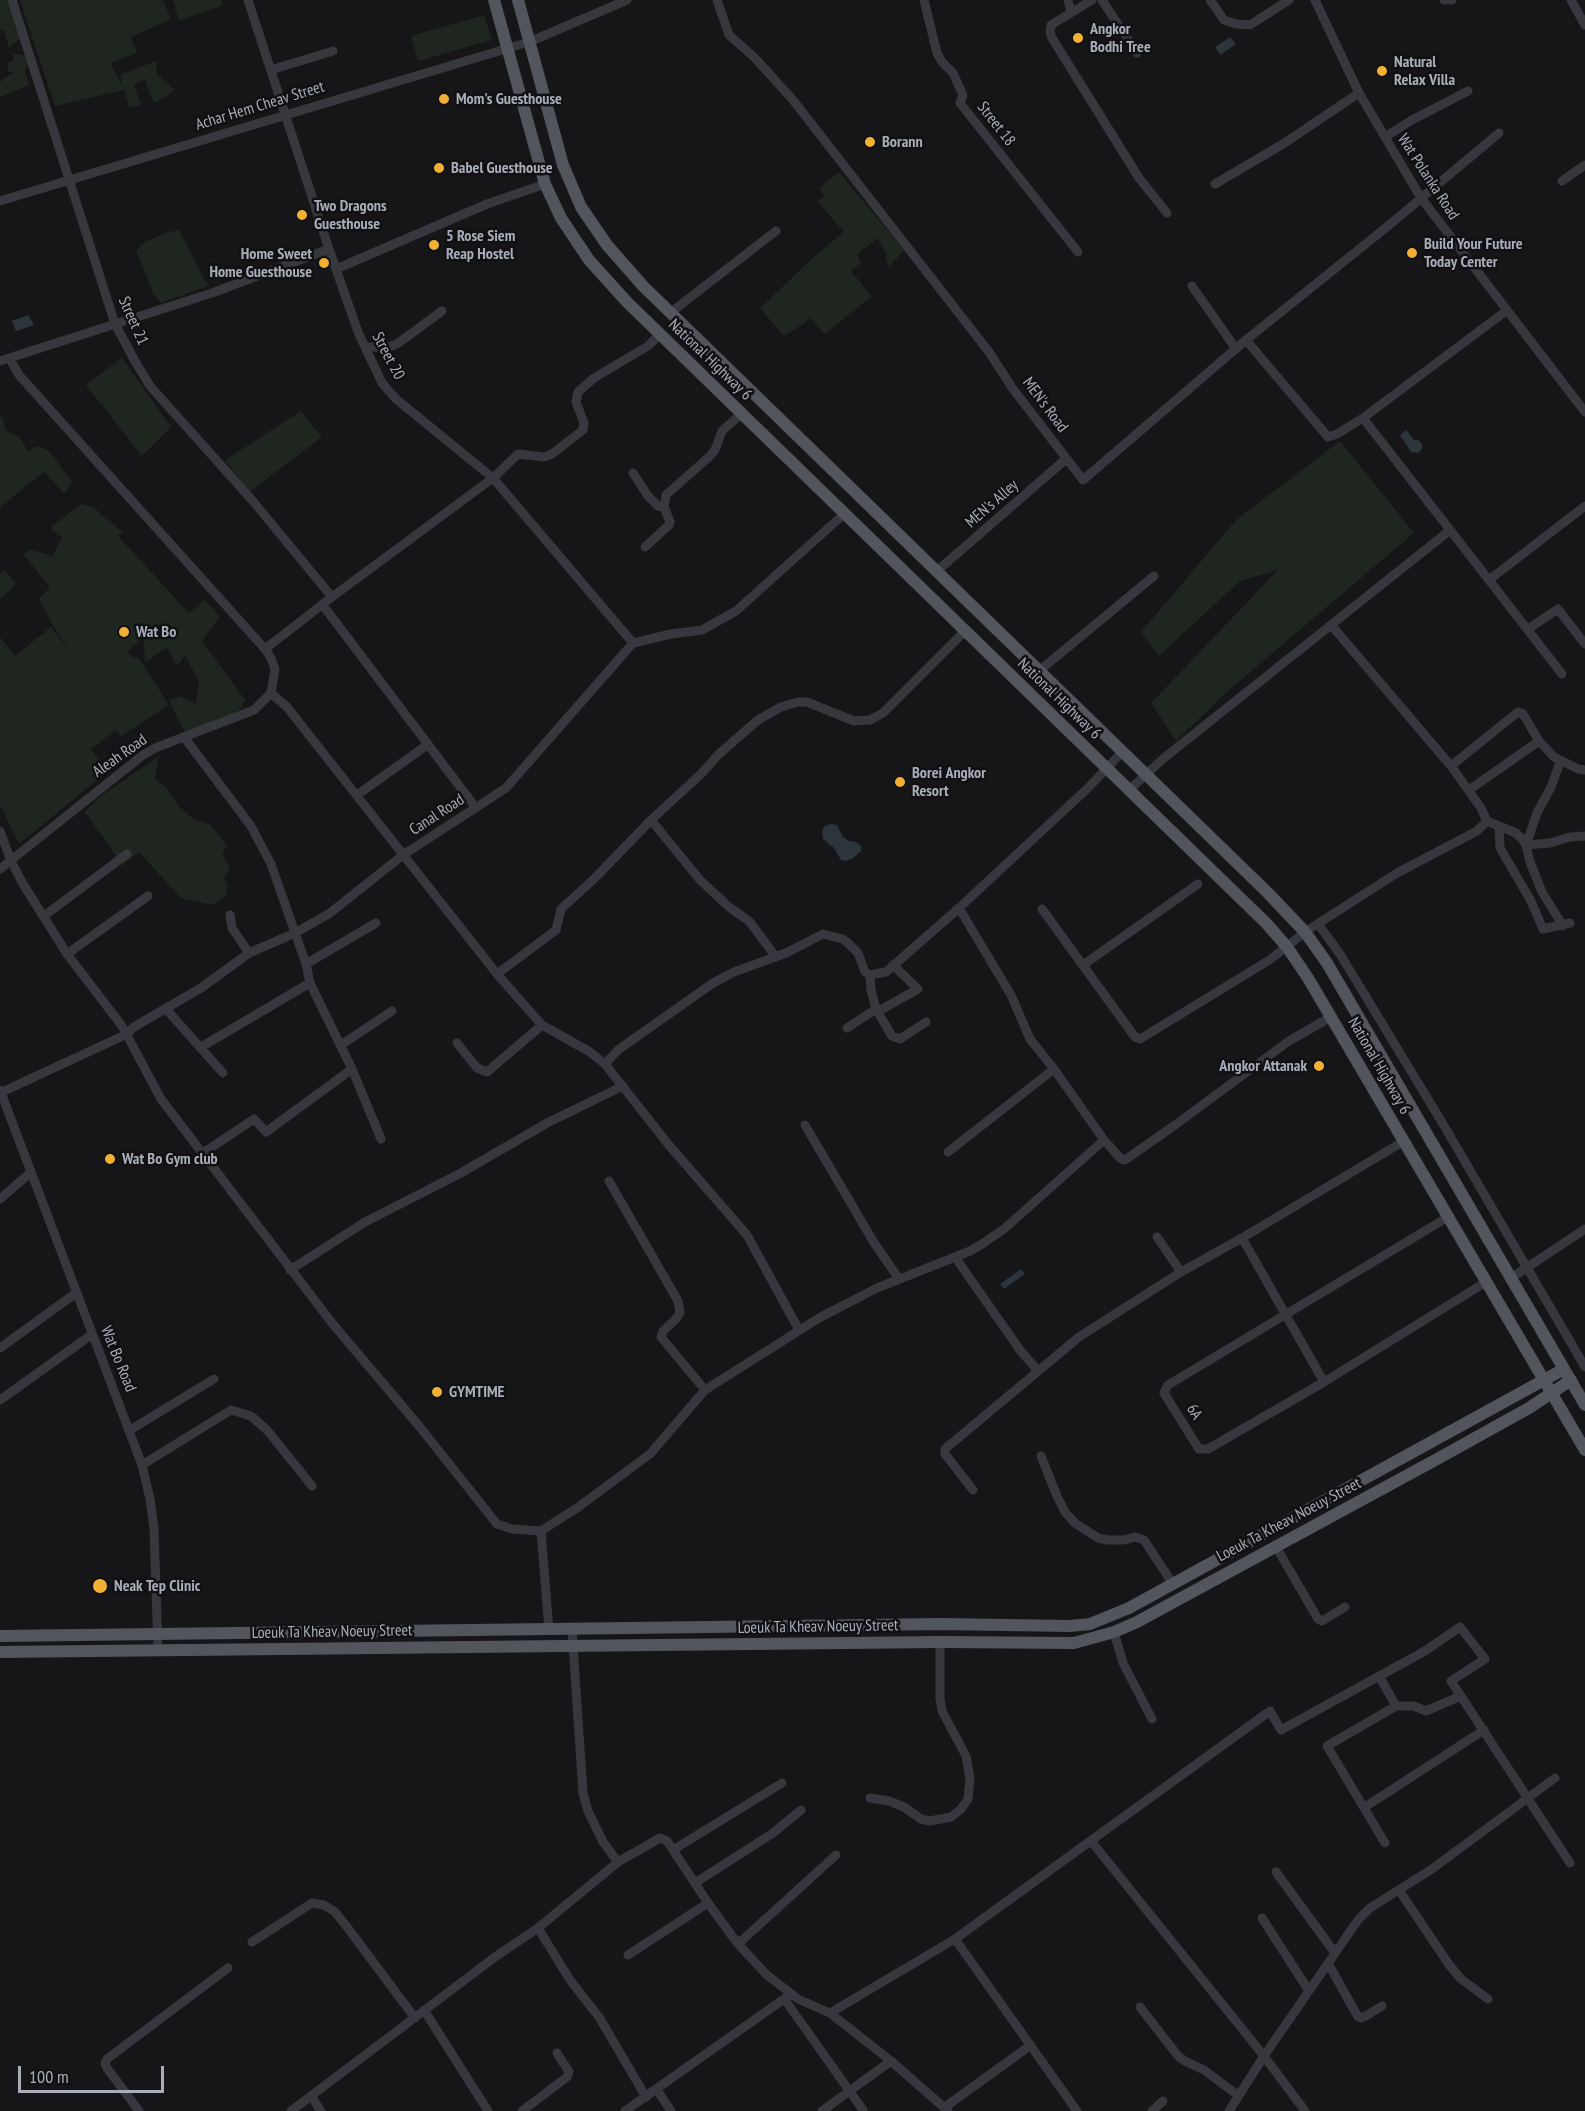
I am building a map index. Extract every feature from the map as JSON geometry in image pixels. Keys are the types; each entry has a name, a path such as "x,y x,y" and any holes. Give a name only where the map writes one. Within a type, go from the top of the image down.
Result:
{"main road":[{"name":"National Highway 6","path":"494,0 545,184 561,218 589,260 614,289 1267,924 1287,947 1331,1017 1585,1450"},
{"name":"National Highway 6","path":"518,0 563,165 581,207 592,225 618,258 670,313 1305,932 1327,963 1585,1405"},
{"name":"Loeuk Ta Kheav Noeuy Street","path":"0,1652 940,1642 1074,1643 1114,1632 1137,1622 1275,1545 1439,1458 1528,1408 1564,1369"},
{"name":"Loeuk Ta Kheav Noeuy Street","path":"0,1636 1090,1624 1111,1616 1173,1584 1548,1387 1571,1380"}],"street":[{"name":"Street 21","path":"12,0 115,324 150,386 252,500 332,597"},
{"name":"Street 20","path":"248,0 329,249 364,347 382,383 396,399 493,478 633,643"},
{"path":"529,42 627,0"},
{"name":"MEN's Road","path":"717,0 729,35 755,58 793,100 989,352 1013,389 1083,480 1246,340 1499,133"},
{"name":"Street 18","path":"924,0 942,62 953,73 963,95 960,103 1078,252"},
{"path":"1068,0 1071,12"},
{"path":"1092,0 1051,25 1052,38 1139,178 1167,213"},
{"path":"1102,0 1137,53"},
{"path":"1210,0 1224,20 1236,24 1250,24 1289,0"},
{"name":"Wat Polanka Road","path":"1315,0 1359,93 1421,198 1585,412"},
{"path":"1444,0 1452,0"},
{"path":"1571,0 1585,25"},
{"name":"Achar Hem Cheav Street","path":"0,201 529,42"},
{"path":"271,70 333,51"},
{"path":"1385,137 1468,91"},
{"path":"1215,184 1283,144 1359,93"},
{"path":"1562,181 1585,165"},
{"path":"336,269 487,204 545,184"},
{"path":"670,313 776,231"},
{"path":"329,249 212,293 4,359 266,649 275,669 271,693 287,707 497,974 542,1025 590,1052 605,1064 668,1143 747,1235 764,1262 799,1330"},
{"path":"1192,286 1236,349"},
{"path":"364,347 389,347 397,344 442,311"},
{"path":"1246,340 1326,436 1336,434 1363,418 1506,311"},
{"path":"266,649 322,604 493,478 518,454 544,457 552,454 584,429 576,402 578,392 594,378 648,346 660,334"},
{"path":"645,547 669,525 664,507 666,495 710,456 715,450 722,431 742,413"},
{"path":"1363,418 1562,674"},
{"name":"MEN's Alley","path":"937,571 1066,459"},
{"path":"633,473 648,496 658,506 664,507"},
{"path":"1489,580 1585,506"},
{"path":"633,643 671,634 702,630 736,611 844,513"},
{"path":"1129,790 1145,774 1449,531"},
{"path":"1039,671 1154,576"},
{"path":"322,604 476,808"},
{"path":"1527,629 1558,609 1585,644"},
{"path":"1332,626 1451,766 1469,790 1487,821 1519,835 1526,845 1536,879 1566,925 1543,929 1531,902 1500,848 1499,828"},
{"path":"497,974 556,930 561,909 730,743 769,713 789,703 807,702 854,721 870,720 883,713 965,631"},
{"name":"Canal Road","path":"0,1092 127,1034 134,1027 201,988 249,953 295,933 330,913 403,855 506,788 633,643"},
{"name":"Aleah Road","path":"0,869 143,755 155,748 254,710 271,693"},
{"path":"1451,766 1516,712 1523,714 1539,741 1554,757 1585,770"},
{"path":"184,737 251,826 271,864 306,964 310,983 352,1069 381,1139"},
{"path":"1469,790 1539,741"},
{"path":"357,795 427,745"},
{"path":"605,1064 618,1050 713,983 734,972 776,957 823,934 843,939 858,953 865,972 870,975 886,972 958,908 1107,769 1122,752"},
{"path":"1526,845 1537,813 1551,787 1561,760"},
{"path":"651,820 700,880 729,908 749,921 776,957"},
{"path":"1042,909 1134,1036 1140,1039 1264,963 1305,932 1397,873 1477,831 1487,821"},
{"path":"0,831 10,861 22,884 45,916 67,954 122,1026 161,1099 290,1270 497,1524 512,1529 541,1531 577,1508 650,1454 705,1390 799,1330 840,1307 899,1279 982,1244 1004,1229 1104,1140"},
{"path":"1526,845 1585,836"},
{"path":"45,916 128,854"},
{"path":"1083,965 1198,884"},
{"path":"67,954 148,896"},
{"path":"958,908 1011,995 1030,1039 1104,1140 1118,1156 1125,1160 1289,1041 1331,1017"},
{"path":"230,915 232,928 249,953"},
{"path":"306,964 376,923"},
{"path":"1318,924 1346,964 1585,1367"},
{"path":"847,1028 918,989 893,965"},
{"path":"870,975 871,990 877,1010 892,1036 900,1039 926,1022"},
{"path":"201,1047 310,983"},
{"path":"166,1009 223,1073"},
{"path":"340,1045 392,1011"},
{"path":"457,1043 477,1068 482,1072 487,1072 542,1025"},
{"path":"203,1153 254,1119 266,1132 352,1069"},
{"path":"948,1152 1054,1069"},
{"path":"290,1270 365,1221 461,1173 547,1124 623,1086"},
{"name":"Wat Bo Road","path":"0,1092 142,1466 154,1529 158,1650"},
{"path":"805,1125 873,1241 899,1279"},
{"path":"973,1490 945,1454 945,1449 1079,1337 1181,1272 1404,1141"},
{"path":"0,1199 31,1172"},
{"path":"609,1181 678,1301 680,1312 663,1331 661,1337 705,1390"},
{"name":"6A","path":"1448,1216 1168,1385 1164,1393 1199,1449 1203,1449 1324,1382 1486,1282"},
{"path":"1511,1278 1585,1229"},
{"path":"1157,1237 1181,1272"},
{"path":"1242,1238 1324,1382"},
{"path":"955,1257 1020,1350 1038,1371"},
{"path":"0,1348 76,1293"},
{"path":"0,1400 92,1335"},
{"path":"129,1430 214,1379"},
{"path":"142,1466 231,1410 250,1416 267,1430 312,1486"},
{"path":"1041,1456 1065,1512 1075,1523 1098,1538 1124,1540 1134,1537 1144,1540 1173,1584"},
{"path":"541,1531 549,1630"},
{"path":"1275,1545 1318,1619 1322,1621 1345,1607"},
{"path":"831,2013 955,1939 1270,1712 1281,1730 1425,1651 1460,1626 1485,1659 1451,1681 1570,1863"},
{"path":"572,1630 583,1793 588,1811 603,1842 618,1862"},
{"path":"1114,1632 1123,1663 1152,1719"},
{"path":"870,1798 896,1804 921,1819 930,1821 951,1817 961,1809 968,1798 970,1778 966,1756 942,1712 940,1642"},
{"path":"1379,1676 1396,1706"},
{"path":"1385,1843 1327,1746 1396,1706 1414,1706 1426,1711 1461,1696"},
{"path":"1365,1807 1484,1730"},
{"path":"1229,2111 1309,1990 1364,1914 1432,1869 1555,1778"},
{"path":"673,1850 782,1783"},
{"path":"695,1883 772,1833 801,1810"},
{"path":"291,2111 495,1957 538,1928 618,1862 660,1838 667,1841 738,1944 788,1997 863,2110"},
{"path":"1091,1841 1264,2056 1305,2111"},
{"path":"738,1944 836,1855"},
{"path":"1276,1872 1335,1953"},
{"path":"1399,1890 1450,1966 1461,1978 1488,1999"},
{"path":"628,1955 708,1903"},
{"path":"252,1942 312,1904 324,1905 335,1912 415,2018"},
{"path":"1262,1918 1309,1990"},
{"path":"538,1928 570,1980 599,2017 646,2097"},
{"path":"955,1939 1077,2111"},
{"path":"1328,1963 1358,2017 1366,2016 1382,2006"},
{"path":"140,2111 107,2068 107,2059 228,1968"},
{"path":"788,1997 831,2013 947,2109 1031,2045"},
{"path":"625,2111 788,1997"},
{"path":"1140,2007 1178,2056 1204,2070 1239,2096"},
{"path":"424,2010 488,2111"},
{"path":"522,2111 567,2077 569,2072 557,2053"},
{"path":"823,2111 891,2061"},
{"path":"657,2090 671,2111"},
{"path":"311,2096 321,2111"},
{"path":"1152,2111 1163,2101"}],"shaded area":[{"path":"0,0 8,0 21,38 9,48 4,30 0,31 0,17 2,16"},
{"path":"20,0 163,0 171,19 131,37 137,53 110,63 123,87 120,75 156,61 157,74 175,90 155,103 145,79 134,85 141,105 129,107 124,90 55,106"},
{"path":"173,0 221,0 223,5 179,21"},
{"path":"484,15 492,40 418,61 411,36"},
{"path":"1230,37 1236,44 1220,55 1215,47"},
{"path":"13,54 29,56 31,62 26,66 25,73 29,85 0,97 0,82 13,72 8,71 7,63 13,61"},
{"path":"839,172 904,250 889,267 885,258 887,256 878,238 857,254 861,263 851,271 872,296 825,334 809,317 806,322 784,336 760,308 818,253 844,232 817,201 824,196 819,188"},
{"path":"179,230 208,286 161,303 154,295 136,251 143,243 165,233"},
{"path":"28,315 34,325 16,331 12,321"},
{"path":"122,358 171,427 142,456 86,385"},
{"path":"301,411 322,437 249,492 225,460"},
{"path":"0,416 4,420 5,429 20,438 28,451 37,446 48,450 72,482 65,494 44,472 0,507"},
{"path":"1406,430 1414,440 1422,444 1419,453 1411,452 1400,435"},
{"path":"1340,441 1414,533 1229,690 1176,741 1151,703 1278,570 1240,581 1159,656 1141,632 1237,519"},
{"path":"81,504 93,507 124,533 117,535 189,613 205,600 220,616 202,641 245,700 239,711 186,734 169,701 179,696 196,704 199,681 185,656 177,666 167,647 145,663 144,637 128,651 134,659 138,657 169,705 121,736 115,731 91,749 107,772 19,844 0,805 0,637 15,656 51,627 71,653 39,599 50,587 23,554 31,550 52,556 62,538 50,528"},
{"path":"5,570 16,584 0,599 0,573"},
{"path":"159,756 155,779 168,789 180,808 194,819 211,825 227,846 222,853 230,869 224,878 228,885 226,896 212,905 181,898 139,852 121,866 85,812 98,798"},
{"path":"830,824 837,825 843,837 861,846 861,851 852,859 841,860 834,848 823,839 824,827"},
{"path":"1021,1269 1025,1274 1004,1289 1000,1284"}],"place":[{"name":"Angkor Bodhi Tree","path":"1078,38"},
{"name":"Natural Relax Villa","path":"1382,71"},
{"name":"Mom's Guesthouse","path":"444,99"},
{"name":"Borann","path":"870,142"},
{"name":"Babel Guesthouse","path":"439,168"},
{"name":"Two Dragons Guesthouse","path":"302,215"},
{"name":"5 Rose Siem Reap Hostel","path":"434,245"},
{"name":"Build Your Future Today Center","path":"1412,253"},
{"name":"Home Sweet Home Guesthouse","path":"324,263"},
{"name":"Wat Bo","path":"124,632"},
{"name":"Borei Angkor Resort","path":"900,782"},
{"name":"Angkor Attanak","path":"1319,1066"},
{"name":"Wat Bo Gym club","path":"110,1159"},
{"name":"GYMTIME","path":"437,1392"},
{"name":"Neak Tep Clinic","path":"100,1586"}]}
